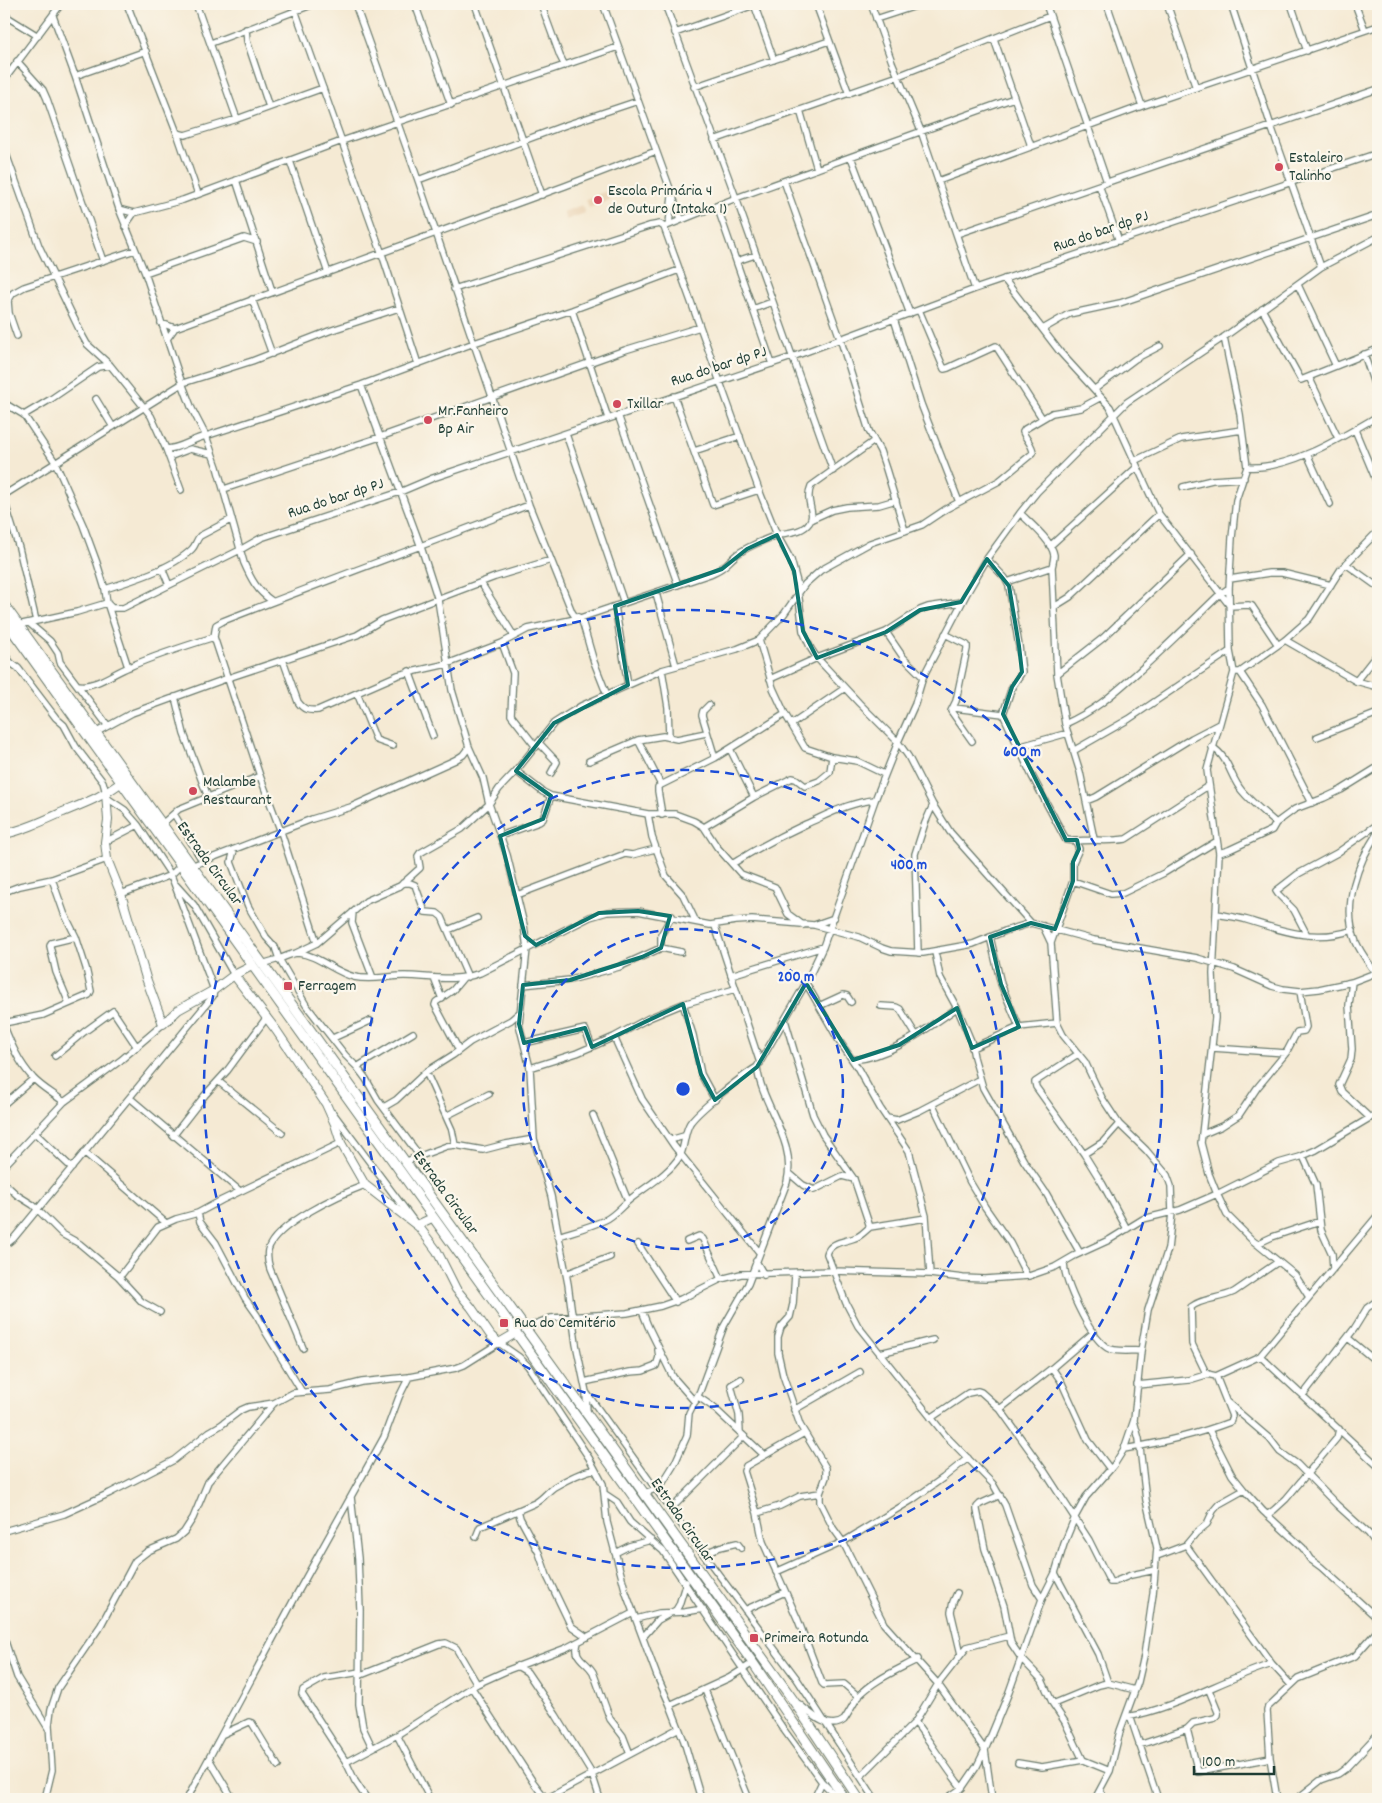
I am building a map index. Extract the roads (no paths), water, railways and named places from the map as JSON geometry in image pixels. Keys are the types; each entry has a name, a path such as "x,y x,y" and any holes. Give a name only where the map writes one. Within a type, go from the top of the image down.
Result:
{"main road":[{"name":"Estrada Circular","path":"4,605 286,995 404,1162 689,1574 753,1663 845,1799"},
{"name":"Estrada Circular","path":"4,619 432,1218 587,1413 793,1700 860,1799"}],"street":[{"path":"4,80 61,4"},
{"path":"127,4 177,133 198,194"},
{"path":"196,4 237,119"},
{"path":"211,43 314,4"},
{"path":"355,4 418,180 529,504 572,612 580,618 583,624 594,662 607,695"},
{"path":"415,4 451,105"},
{"path":"475,4 506,87 542,195"},
{"path":"541,4 565,66"},
{"path":"603,4 681,219"},
{"path":"665,4 833,471"},
{"path":"675,33 754,4 774,60"},
{"path":"816,4 849,94"},
{"path":"871,4 921,131 974,289"},
{"path":"876,19 922,4"},
{"path":"1046,4 1107,182"},
{"path":"1107,4 1142,106"},
{"path":"1167,4 1196,88"},
{"path":"1231,4 1271,126 1321,267"},
{"path":"1291,4 1307,51"},
{"path":"1355,4 1364,30"},
{"path":"295,10 382,254 418,364"},
{"path":"4,15 38,36"},
{"path":"52,16 75,76 119,209 145,273 192,409 206,436 224,489 240,550 250,576 262,594 272,601"},
{"path":"714,140 898,76 1050,16"},
{"path":"938,181 1142,106 1378,26"},
{"path":"246,29 246,41 270,107"},
{"path":"236,33 246,41"},
{"path":"994,39 1031,146"},
{"path":"694,87 829,41"},
{"path":"119,209 134,213 183,200 342,141 556,70 618,47"},
{"path":"75,76 146,51"},
{"path":"556,70 560,56"},
{"path":"17,61 36,82 47,98 103,261"},
{"path":"177,133 185,135 237,119 323,88"},
{"path":"957,234 1378,89"},
{"path":"454,289 648,226 666,225 1014,98"},
{"path":"418,180 638,101"},
{"path":"800,110 817,169"},
{"path":"180,142 185,135"},
{"path":"4,148 39,246 82,335 87,344 110,365 151,416 166,449 181,490"},
{"path":"167,339 175,328 272,291 382,254 656,151"},
{"name":"Rua do bar dp PJ","path":"18,625 77,612 107,603 112,608 123,608 261,538 400,492 433,478 566,434 608,418 772,364 974,289 1378,153"},
{"path":"851,157 910,314"},
{"path":"290,161 328,272"},
{"path":"236,180 272,291"},
{"path":"784,181 840,338 869,431 886,469 905,531"},
{"path":"1099,185 1119,240"},
{"path":"672,193 666,225 679,270 759,490 777,535 791,560 803,631 817,658 859,704 898,742 918,774 933,805 959,844 1031,923"},
{"path":"717,206 772,364"},
{"path":"126,226 134,213"},
{"path":"1043,329 1069,314 1120,302 1378,215"},
{"path":"145,273 244,238 252,227"},
{"path":"558,1236 606,1220 665,1173 681,1154 684,1136 689,1124 696,1115 759,1065 806,983 823,947 884,774 915,704 923,678 961,602 986,559 1037,492 1127,402 1224,337 1321,267 1378,237"},
{"path":"244,238 257,242"},
{"path":"17,336 9,313 9,297 24,287 135,250"},
{"path":"737,261 755,254"},
{"path":"166,449 173,449 194,439 360,385 679,270"},
{"path":"1004,279 1060,352 1110,407 1159,514 1230,606"},
{"path":"1298,285 1336,366"},
{"path":"252,299 272,354"},
{"path":"753,309 772,302"},
{"path":"4,495 183,383 272,354 329,331 399,308"},
{"path":"572,310 608,418"},
{"path":"919,310 944,369 996,346 1042,418"},
{"path":"1262,310 1299,379 1303,380 1378,348"},
{"path":"894,319 921,404 959,502"},
{"path":"161,323 175,328"},
{"path":"224,489 700,326"},
{"path":"1224,337 1242,430 1247,467 1236,500 1232,538 1229,588 1230,651 1237,672 1266,712 1312,803"},
{"path":"1095,389 1135,359 1160,346"},
{"path":"1364,354 1378,396"},
{"path":"98,367 100,355"},
{"path":"24,415 98,367 110,365"},
{"path":"1308,378 1338,438"},
{"path":"360,385 421,547 438,600 452,690 470,747 486,787 489,804 508,855 517,895 526,949 518,1024 530,1068 534,1139 551,1196 586,1392 587,1413"},
{"path":"674,396 713,505 759,490"},
{"path":"262,964 296,953 317,943 366,902 403,883 420,868 418,856 420,853 462,829 489,804 499,789 516,771 554,723 581,706 662,670 736,649 759,640 784,614 805,584 821,570 845,555 870,543 922,525 959,502 999,481 1033,454 1033,450 1023,432 1052,412 1080,408 1100,397"},
{"path":"96,398 114,427"},
{"path":"4,403 24,415 55,462 83,525 105,589 107,603 128,667"},
{"path":"618,415 678,584"},
{"path":"1247,467 1261,468 1276,465 1306,454 1355,430 1378,416"},
{"path":"1050,546 1136,464 1181,439 1242,430"},
{"path":"1355,430 1378,485"},
{"path":"566,434 624,602"},
{"path":"694,451 740,436"},
{"path":"283,660 298,702 306,710 318,710 409,671 447,664 502,643 528,629 580,618 722,569 741,552 777,535 808,525 812,516 808,494 811,486 874,441"},
{"path":"169,457 190,449 212,454"},
{"path":"1306,454 1330,504"},
{"path":"1184,487 1212,480 1244,478"},
{"path":"4,500 20,548 36,621"},
{"path":"812,516 819,516 847,507 879,505 896,500"},
{"path":"317,943 214,637 216,625 272,601 421,547 529,504"},
{"path":"1020,513 1036,528 1050,546 1054,557 1052,567 1057,674 1065,724 1080,772 1094,839"},
{"path":"1054,607 1070,597 1159,514"},
{"path":"105,589 138,579 162,568 191,550 196,539 200,536 232,519"},
{"path":"1309,1297 1295,1275 1257,1244 1227,1215 1217,1194 1201,1143 1215,1018 1214,962 1218,853 1207,770 1218,724 1237,672 1285,640 1309,619 1340,569 1378,531"},
{"path":"1057,674 1102,638 1190,554"},
{"path":"986,559 1007,582 1013,606 1022,672 1012,687 1003,714 1066,840 1094,839 1113,841 1126,839 1208,786"},
{"path":"96,733 132,713 228,678 358,635 382,620 481,583 551,560"},
{"path":"1346,564 1378,587"},
{"path":"1007,582 1052,567"},
{"path":"162,568 169,585"},
{"path":"1230,579 1282,573 1331,585"},
{"path":"481,583 514,636"},
{"path":"1065,724 1087,714 1109,698 1220,594 1229,588"},
{"path":"656,593 676,666"},
{"path":"262,594 262,606"},
{"path":"770,679 817,658 886,632 920,610 961,602"},
{"path":"615,606 623,645 628,685"},
{"path":"1230,606 1252,606 1278,645"},
{"path":"29,623 50,641 58,653 60,662 82,688 108,726"},
{"path":"886,632 903,657 923,678"},
{"path":"945,634 967,645 968,649 954,708 951,712 972,741"},
{"path":"82,688 128,667 214,637"},
{"path":"759,640 770,679 785,714 806,748 832,757 850,758 884,774"},
{"path":"1285,640 1356,681 1378,687"},
{"path":"502,643 513,673 511,715 537,745 557,762 551,773"},
{"path":"1073,751 1129,719 1230,651"},
{"path":"1356,681 1378,653"},
{"path":"4,654 10,663 18,668 56,718 64,725 76,747 103,782 107,796 108,820 105,842 107,859 121,894 146,978 164,1024"},
{"path":"662,670 668,707 670,737"},
{"path":"409,671 433,736"},
{"path":"792,724 845,688"},
{"path":"357,693 373,735 380,742 393,746"},
{"path":"175,697 187,742 208,797"},
{"path":"708,705 702,715 715,758"},
{"path":"954,708 1003,714"},
{"path":"1316,737 1378,713"},
{"path":"662,815 658,787 715,758 785,714"},
{"path":"1086,801 1096,797 1218,724"},
{"path":"589,761 638,740 663,736 677,739 706,733"},
{"path":"1018,747 1068,733"},
{"path":"638,740 661,785"},
{"path":"191,866 312,819 351,807 463,755 470,747"},
{"path":"1212,747 1224,757 1243,792 1276,823"},
{"path":"730,749 754,797"},
{"path":"463,755 474,757"},
{"path":"704,827 754,797 792,778 796,778 805,786 819,781 830,772 832,757"},
{"path":"1218,853 1230,850 1272,830 1276,823 1295,809 1341,790 1378,767"},
{"path":"516,771 551,796 648,814 675,814 704,827 717,847 741,874 747,878 775,887 788,914 803,924"},
{"path":"162,824 179,809 260,776"},
{"path":"4,834 41,822 107,796 122,782"},
{"path":"486,787 499,789"},
{"path":"4,1246 14,1238 38,1210 213,996 214,990 171,875 138,825 125,810 107,796"},
{"path":"500,836 539,822 551,796"},
{"path":"732,864 756,849 828,813 865,800 875,800"},
{"path":"918,953 915,854 922,830 933,805"},
{"path":"174,814 204,862"},
{"path":"648,814 655,849 666,876 683,895 696,922"},
{"path":"1307,935 1294,910 1276,891 1298,874 1330,857 1378,824"},
{"path":"105,842 138,825"},
{"path":"1367,976 1375,967 1362,953 1355,940 1351,904 1353,888 1378,832"},
{"path":"1362,834 1372,842"},
{"path":"1050,943 1073,882 1072,862 1079,849 1076,841"},
{"path":"1073,882 1111,894 1123,893 1164,873 1217,841"},
{"path":"517,895 625,854 655,849"},
{"path":"234,850 231,862 251,914 275,947 306,1005 366,1079 396,1127 419,1156"},
{"path":"220,856 231,862"},
{"path":"4,892 107,859"},
{"path":"121,894 171,875 181,865"},
{"path":"411,876 425,912 439,914 448,930 465,978"},
{"path":"52,878 64,913 76,937 91,991 89,995 43,1015 4,1024 16,1055 34,1079 64,1102"},
{"path":"174,882 199,913 234,975 267,1017 365,1158 437,1251 456,1289 492,1336 528,1366 595,1469 603,1484 607,1522 635,1616 679,1728 701,1799"},
{"path":"403,883 415,885"},
{"path":"459,1050 435,1005 436,1002 453,990 465,978 590,917 607,912 638,911 672,916 715,926 736,921 752,920 814,925 859,937 882,948 918,953 935,952 973,944 1031,923 1117,945 1214,962 1272,986 1300,991 1352,982 1378,972"},
{"path":"353,912 352,923 372,978"},
{"path":"784,924 788,914"},
{"path":"1216,914 1244,919 1290,933 1307,935 1335,934 1353,930"},
{"path":"661,948 661,934 672,916"},
{"path":"448,930 477,918"},
{"path":"814,925 834,918"},
{"path":"644,1493 656,1489 667,1478 675,1463 686,1436 690,1413 724,1326 748,1284 789,1173 785,1144 761,1088 759,1065 715,926"},
{"path":"946,1799 962,1788 985,1750 1009,1692 1042,1600 1056,1573 1064,1544 1075,1516 1086,1497 1124,1449 1134,1420 1141,1351 1152,1294 1168,1249 1172,1213 1171,1186 1167,1175 1151,1155 1119,1124 1102,1098 1085,1062 1056,1024 1050,943 1043,926"},
{"path":"525,936 536,945"},
{"path":"69,1003 56,972 50,946 51,944 76,937"},
{"path":"990,937 1001,984 1019,1027"},
{"path":"731,975 823,947"},
{"path":"523,984 570,980 619,967 661,948 681,952"},
{"path":"935,952 940,977 966,1026 980,1080 1024,1161 1046,1193 1080,1254"},
{"path":"296,953 310,956 354,977 465,978"},
{"path":"4,1166 64,1102 136,1047 178,1010 252,966"},
{"path":"434,978 442,999"},
{"path":"1352,982 1349,1005 1351,1054 1347,1069 1339,1085 1342,1092 1370,1118"},
{"path":"806,983 880,1108 913,1159 926,1218 930,1274"},
{"path":"530,1068 577,1053 614,1037 649,1018 683,1004 735,989"},
{"path":"1203,1134 1222,1126 1239,1115 1257,1088 1286,1053 1297,1032 1304,1031 1306,1027 1300,991"},
{"path":"820,1006 843,995 847,996 851,1002"},
{"path":"683,1004 693,1035 701,1074 715,1100"},
{"path":"881,1006 900,1009 916,1035"},
{"path":"853,1060 862,1059 899,1045 957,1008"},
{"path":"55,1056 112,1011 136,1047"},
{"path":"384,1107 396,1100 426,1072 470,1042 511,1020 519,1013"},
{"path":"173,1136 252,1039 267,1017"},
{"path":"511,1020 518,1024"},
{"path":"784,1020 812,1114 822,1135 854,1179 870,1227"},
{"path":"333,1038 370,1021"},
{"path":"972,1048 1019,1027 1056,1024"},
{"path":"524,1043 585,1029 592,1046"},
{"path":"357,1067 413,1034"},
{"path":"614,1037 642,1098 670,1140 759,1252"},
{"path":"1213,1048 1286,1053"},
{"path":"1078,1054 1035,1082 1037,1091 1042,1095 1084,1154 1102,1182 1127,1229"},
{"path":"857,1067 862,1059"},
{"path":"426,1072 452,1130 455,1145"},
{"path":"4,1104 34,1079"},
{"path":"887,1118 897,1120 933,1105 980,1080"},
{"path":"218,1081 282,1133"},
{"path":"446,1116 488,1094"},
{"path":"130,1098 240,1191"},
{"path":"326,1104 341,1143 365,1185 417,1225"},
{"path":"933,1105 970,1182 984,1207 1010,1243 1028,1276"},
{"path":"45,1799 52,1770 51,1709 58,1688 101,1625 135,1561 148,1551 176,1539 184,1532 193,1518 208,1482 274,1403 286,1396 456,1368 520,1331 552,1318 642,1311 676,1302 730,1276 833,1271 930,1274 978,1279 1028,1276 1055,1267 1109,1240 1143,1219 1172,1213 1217,1194 1279,1163 1304,1156 1378,1113"},
{"path":"593,1115 628,1201"},
{"path":"895,1129 897,1120"},
{"path":"1084,1154 1103,1142 1119,1124"},
{"path":"35,1133 72,1168"},
{"path":"670,1140 684,1136"},
{"path":"404,1162 432,1150 455,1145 483,1150 534,1139"},
{"path":"118,1276 122,1274 158,1227 198,1214 240,1191 341,1143"},
{"path":"84,1152 166,1223"},
{"path":"1304,1156 1316,1185 1320,1222 1325,1242 1332,1254 1334,1269"},
{"path":"789,1173 803,1185 814,1190 842,1176 846,1168"},
{"path":"842,1176 854,1179"},
{"path":"4,1183 38,1210 62,1234 80,1244 118,1276 142,1302 160,1312"},
{"path":"303,1348 270,1269 268,1250 293,1221 307,1212 365,1185"},
{"path":"198,1214 200,1222 216,1243 245,1298 257,1315 264,1331 302,1392"},
{"path":"1137,1385 1189,1380 1213,1375 1260,1356 1378,1217"},
{"path":"417,1225 432,1218"},
{"path":"926,1218 870,1227 858,1237 831,1246 827,1254 846,1304 858,1326 945,1435 994,1484 1000,1495 1033,1585 1042,1600"},
{"path":"1257,1244 1272,1237 1320,1222"},
{"path":"687,1241 699,1236 703,1239 721,1279"},
{"path":"638,1244 676,1302"},
{"path":"1332,1254 1345,1256"},
{"path":"566,1274 610,1257"},
{"path":"756,1261 764,1274"},
{"path":"1064,1262 1064,1271 1078,1307 1106,1347 1141,1351"},
{"path":"1213,1375 1207,1374 1192,1344 1191,1308 1205,1300 1226,1296 1234,1292 1278,1262"},
{"path":"1055,1267 1064,1271"},
{"path":"795,1274 793,1304 790,1317 781,1327 778,1337 778,1353 794,1410 804,1434 826,1468 826,1477 820,1493 820,1502 843,1542 884,1624 918,1659 985,1750 992,1799"},
{"path":"1303,1395 1348,1338 1367,1308 1378,1300"},
{"path":"642,1311 675,1381 742,1434 764,1455"},
{"path":"1000,1409 1094,1332"},
{"path":"1348,1338 1378,1363"},
{"path":"880,1353 933,1340"},
{"path":"656,1366 659,1357 658,1345"},
{"path":"1260,1356 1378,1466"},
{"path":"584,1382 668,1365"},
{"path":"1052,1368 1064,1388 1088,1440 1110,1469"},
{"path":"794,1410 860,1372"},
{"path":"1124,1449 1209,1430 1230,1422 1232,1420 1226,1402 1213,1375"},
{"path":"187,1799 384,1437 399,1397 409,1377"},
{"path":"741,1379 730,1385 742,1434"},
{"path":"931,1418 974,1391 981,1392 1000,1409 1075,1516 1090,1540 1110,1582 1154,1570"},
{"path":"586,1392 796,1679 875,1799"},
{"path":"1226,1402 1266,1436 1280,1452 1293,1460 1378,1546"},
{"path":"4,1530 64,1514 110,1493 174,1460 240,1410 274,1403"},
{"path":"1096,1799 1110,1771 1120,1731 1128,1716 1146,1648 1157,1556 1157,1548 1146,1500 1134,1420"},
{"path":"1267,1515 1286,1499 1337,1438 1339,1429"},
{"path":"1209,1430 1232,1475 1244,1490 1267,1515 1303,1548 1310,1559 1376,1616 1378,1629 1356,1656 1345,1662 1303,1676 1272,1703 1267,1711 1270,1758 1277,1799"},
{"path":"670,1508 677,1503 742,1434"},
{"path":"804,1434 764,1455 744,1469 763,1542 822,1683 824,1685 844,1684 859,1697"},
{"path":"1337,1438 1346,1436"},
{"path":"776,1572 843,1542 912,1500 968,1458"},
{"path":"476,1537 480,1527 542,1499 553,1488 582,1473 595,1469"},
{"path":"1157,1556 1186,1545 1206,1524 1219,1504 1244,1490"},
{"path":"757,1513 780,1506 800,1496 820,1493"},
{"path":"605,1494 617,1502 630,1522 663,1551 784,1730 822,1782 839,1799"},
{"path":"1000,1495 980,1504 977,1510 985,1549 1004,1606 1009,1636 1015,1650 1042,1680 1083,1760"},
{"path":"351,1497 358,1558 359,1704 363,1728 372,1747"},
{"path":"518,1510 520,1518 571,1626 587,1637"},
{"path":"615,1553 629,1546 651,1540"},
{"path":"703,1554 737,1543 741,1548"},
{"path":"1186,1545 1272,1664 1291,1685"},
{"path":"1056,1573 1098,1654 1108,1683"},
{"path":"643,1637 658,1620 679,1605 689,1574"},
{"path":"746,1610 785,1592"},
{"path":"957,1593 952,1602 951,1612 961,1654"},
{"path":"346,1762 397,1734 474,1686 517,1666 578,1642 635,1616 703,1609"},
{"path":"861,1776 915,1722 938,1684 961,1654 970,1646 1009,1636"},
{"path":"4,1638 17,1677 50,1730"},
{"path":"578,1642 576,1653 593,1672 610,1719 624,1736 630,1754"},
{"path":"367,1799 355,1781 346,1762 302,1694 303,1690 324,1678 360,1674 439,1644 446,1643 456,1648 474,1686 533,1782 546,1799 679,1728"},
{"path":"793,1700 825,1723 836,1724 844,1720 859,1697 877,1682 918,1659"},
{"path":"527,1672 530,1661"},
{"path":"670,1705 705,1690 753,1663"},
{"path":"1128,1716 1174,1704 1210,1690 1244,1672 1272,1664"},
{"path":"517,1666 527,1672 556,1715 592,1774 600,1799"},
{"path":"1053,1704 1092,1687 1108,1683 1135,1690"},
{"path":"705,1690 749,1799"},
{"path":"1139,1745 1188,1729 1194,1723 1216,1718 1218,1712 1210,1690"},
{"path":"1128,1716 1158,1799"},
{"path":"915,1722 938,1752 940,1760 962,1788"},
{"path":"223,1734 245,1723 252,1723 278,1766"},
{"path":"1188,1729 1198,1772 1270,1758"},
{"path":"397,1734 430,1799"},
{"path":"1297,1799 1321,1780 1338,1774 1345,1769 1378,1734"},
{"path":"209,1758 233,1799"},
{"path":"1018,1763 1042,1767 1083,1760 1110,1771"},
{"path":"814,1799 822,1782"},
{"path":"1100,1791 1106,1799"}],"place":[{"name":"Estaleiro Talinho","path":"1279,167"},
{"name":"Escola Primária 4 de Outuro (Intaka 1)","path":"598,200"},
{"name":"Txillar","path":"617,404"},
{"name":"Mr.Fanheiro Bp Air","path":"428,420"},
{"name":"Malambe Restaurant","path":"193,791"},
{"name":"Ferragem","path":"288,986"},
{"name":"Rua do Cemitério","path":"504,1323"},
{"name":"Primeira Rotunda","path":"754,1638"}]}
